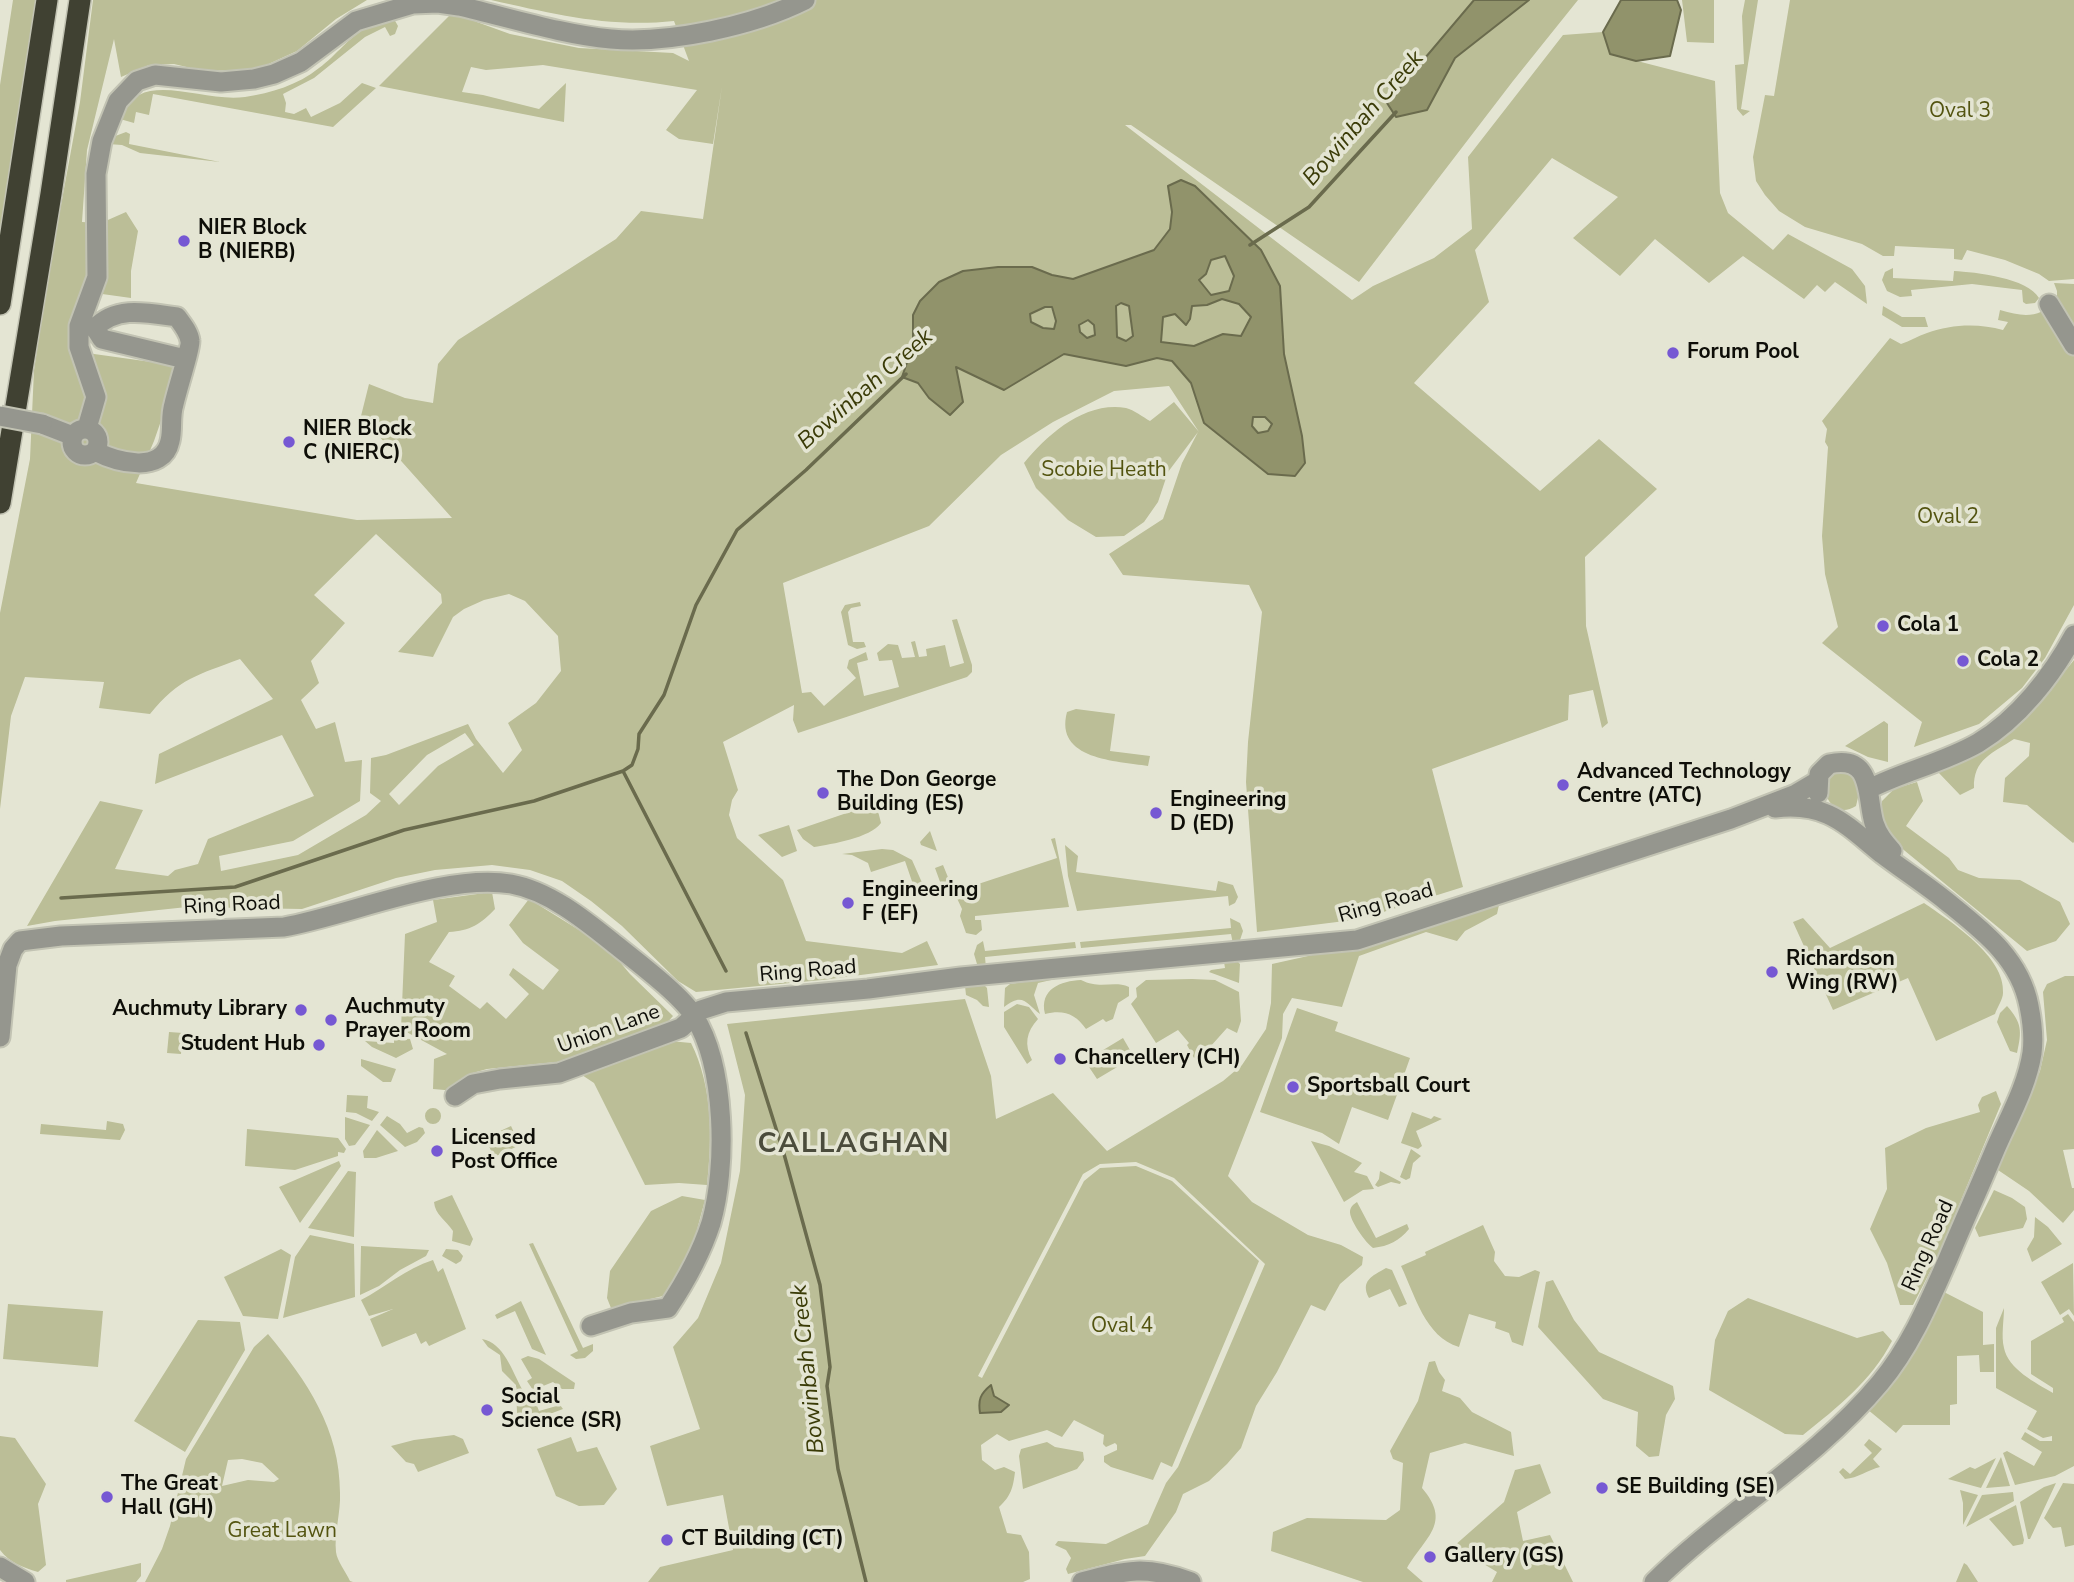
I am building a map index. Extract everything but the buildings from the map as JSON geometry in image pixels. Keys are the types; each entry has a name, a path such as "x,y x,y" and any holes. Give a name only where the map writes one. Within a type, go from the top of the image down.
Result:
{"highway":[{"path":"0,304 47,0"},
{"path":"0,503 80,0"}],"street":[{"path":"80,432 96,397 79,347 78,336 97,276 96,174 107,124 113,110 132,86 155,75 220,88 274,74 301,62 356,21 412,4 438,3 459,6 592,36 654,39 723,28 762,18 805,0"},
{"path":"2049,304 2074,345"},
{"path":"0,416 80,432 95,432 99,439 95,451 124,463 145,462 161,457 170,445 171,412 185,359"},
{"path":"1818,781 1819,800 1832,815 1852,816 1866,804 1867,786 1918,770 1979,743 2015,713 2063,654 2074,635"},
{"name":"Ring Road","path":"0,1037 7,965 13,949 20,942 61,936 284,927 319,920 366,905 482,883 509,884 532,889 568,910 640,965 693,1015 726,1002 868,989 975,975 1357,940 1731,818 1796,794 1818,781 1824,769 1836,762 1846,763 1867,786 1871,813 1881,839 1911,873"},
{"name":"Ring Road","path":"1654,1582 1844,1421 1898,1359 1929,1302 2021,1088 2032,1054 2033,1029 2022,981 1998,945 1911,873 1832,815 1811,808 1788,807 1731,818"},
{"path":"591,1326 631,1313 668,1308 691,1272 711,1221 718,1185 719,1091 704,1040 693,1015"},
{"name":"Union Lane","path":"455,1096 473,1084 559,1073 681,1028 693,1015"},
{"path":"0,1567 25,1582"},
{"path":"1082,1582 1137,1570 1191,1582"}],"green space":[{"path":"13,0 37,0 0,233 0,85"},
{"name":"Scobie Heath","path":"93,0 367,0 336,19 297,51 262,67 243,71 199,70 174,64 149,65 121,77 114,39 87,150 82,222 101,223 126,212 138,231 131,271 131,298 95,293 83,322 87,353 180,366 136,483 357,520 452,518 361,416 369,384 405,398 433,403 438,364 458,340 616,239 641,211 703,219 722,86 713,144 679,139 666,130 697,90 543,65 486,70 471,67 462,92 539,109 566,83 564,122 379,86 452,13 510,34 579,48 673,53 689,61 674,21 604,21 559,15 491,0 1578,0 1359,282 1131,125 1125,125 1352,300 1373,286 1434,258 1472,229 1468,157 1563,35 1603,32 1610,54 1715,81 1720,193 1728,213 1773,250 1788,234 1852,269 1865,286 1867,304 1835,282 1825,292 1817,285 1804,299 1743,256 1709,283 1655,239 1620,276 1573,238 1618,197 1552,158 1475,250 1489,302 1414,383 1540,491 1599,439 1657,489 1585,557 1586,626 1608,723 1602,728 1593,690 1569,695 1568,720 1432,769 1463,887 1361,919 1257,932 1246,782 1262,612 1249,585 1123,575 1109,554 1163,519 1182,463 1198,432 1168,472 1158,502 1144,522 1124,536 1096,537 1068,520 1036,488 1024,463 1044,441 1069,422 1096,410 1111,407 1126,408 1150,421 1174,402 1199,432 1169,386 1114,391 1053,422 1001,455 929,526 783,583 802,693 811,692 824,706 856,678 847,668 849,660 866,652 868,660 857,663 864,696 899,687 892,660 879,661 877,653 888,644 898,645 902,658 915,657 911,642 915,641 919,657 927,656 926,649 945,645 950,667 964,663 952,620 957,619 972,665 972,672 967,677 798,733 793,720 794,705 723,742 738,790 732,800 729,815 737,838 783,880 806,941 902,953 927,941 938,965 696,992 678,981 622,926 562,881 530,870 492,865 435,870 396,878 302,909 187,907 27,926 100,801 143,810 115,869 168,876 175,870 198,864 208,839 314,796 282,735 155,784 159,754 273,699 240,659 180,685 150,714 99,708 104,682 25,677 11,716 0,809 0,613 30,459 34,370 47,281 80,102","holes":["1168,186 1195,186 1261,250 1280,286 1284,354 1302,436 1295,476 1268,474 1204,423 1191,383 1172,361 1157,358 1126,366 1064,354 1004,389 956,366 929,398 918,383 902,377 939,282 963,271 998,267 1032,267 1073,279 1154,250 1170,229 1172,212","376,534 441,594 442,603 398,652 433,657 453,617 484,600 509,594 525,601 558,636 561,671 536,703 508,723 522,750 503,773 476,739 468,724 386,755 371,758 370,793 381,801 366,815 298,855 221,871 219,856 293,841 360,801 362,760 345,762 335,722 316,729 301,700 319,683 311,661 345,623 314,595","465,733 474,745 438,766 399,805 389,794 427,755"]},
{"path":"1682,0 1714,0 1714,43 1687,42"},
{"path":"1745,0 1758,0 1741,109 1750,111 1743,116 1737,109 1735,65 1744,64 1742,16"},
{"name":"Oval 3","path":"1790,0 2074,0 2074,279 2049,281 2005,260 1967,250 1962,260 1954,259 1954,249 1895,246 1894,256 1883,256 1862,244 1805,227 1779,211 1756,181 1753,157 1765,95 1774,96"},
{"path":"394,19 398,26 395,34 390,36 385,27 365,37 314,78 283,94 285,112 294,114 306,108 311,117 340,103 362,83 376,88 333,127 153,94 149,115 136,112 134,123 120,119 119,113 131,100 150,91 175,91 232,98 274,91 311,74 362,31"},
{"path":"126,132 130,134 129,144 220,162 140,153 122,145 108,144 110,138"},
{"path":"1225,256 1234,276 1229,292 1211,296 1199,281 1206,274 1211,260"},
{"path":"1893,268 1893,278 1953,281 1954,271 2000,277 2024,285 2039,298 2035,303 2026,304 2023,302 2022,290 1972,284 1911,290 1912,296 1900,297 1887,291 1882,280 1885,272"},
{"name":"Oval 2","path":"2054,283 2074,284 2074,605 2045,658 2022,688 1979,724 1914,747 1922,722 1822,643 1838,627 1825,574 1822,536 1828,447 1825,442 1827,429 1822,421 1890,338 1901,344 1946,328 1984,326 2003,330 2008,322 1998,320 2000,310 2024,315 2043,311 2057,300"},
{"path":"1222,299 1239,304 1252,317 1241,336 1223,335 1194,346 1161,342 1163,317 1175,314 1190,319 1192,306 1207,305"},
{"path":"1121,303 1129,306 1133,336 1126,341 1117,337 1116,306"},
{"path":"1883,306 1902,317 1925,317 1928,327 1902,327 1882,315"},
{"path":"1051,307 1056,321 1054,329 1031,323 1030,314"},
{"path":"1088,320 1094,325 1095,335 1087,339 1080,332 1079,325"},
{"path":"1252,417 1265,417 1272,424 1268,431 1258,433 1252,426"},
{"path":"860,602 861,606 851,608 848,612 853,642 864,642 866,647 857,649 848,645 841,612 845,605"},
{"path":"2074,660 2073,843 2027,805 2003,802 2005,778 2029,756 2030,743 2014,739 1992,753 1977,770 1974,788 1960,795 1938,772 1989,747 2041,701"},
{"path":"1076,709 1115,714 1110,751 1150,756 1148,766 1105,759 1079,749 1070,740 1065,728 1067,712"},
{"path":"1884,721 1888,724 1888,762 1868,757 1845,746"},
{"path":"1840,768 1855,775 1860,789 1856,806 1845,810 1832,805 1824,790 1828,774"},
{"path":"1917,782 1923,801 1906,826 1949,858 1958,870 1979,878 2020,880 2060,902 2070,924 2056,941 2027,951 1888,837 1882,817 1882,801 1894,789"},
{"path":"876,803 881,823 860,836 814,847 803,839 797,830"},
{"path":"789,825 797,851 782,857 758,835"},
{"path":"930,831 937,851 921,845 920,842"},
{"path":"1055,838 1069,907 975,916 975,920 981,920 982,930 976,935 966,933 960,916 962,909 954,892 1057,858 1051,839"},
{"path":"1065,845 1078,856 1076,872 1216,891 1218,881 1233,885 1238,897 1235,903 1229,906 1228,896 1077,911 1068,876"},
{"path":"893,850 912,860 927,894 917,896 905,861 871,872 868,863 852,855 842,854"},
{"path":"943,865 952,887 943,890 935,868"},
{"path":"492,892 495,909 475,926 449,932 429,962 455,976 449,986 480,1009 487,1002 506,1019 529,994 509,975 513,968 543,990 559,970 523,943 509,925 529,899 608,948 673,1016 666,1024 566,1061 487,1069 469,1074 456,1091 433,1089 434,1059 447,1054 401,1029 405,934 437,922 433,900"},
{"path":"1924,903 1974,941 1996,966 2002,980 2003,993 1995,1014 1936,1041 1908,978 1833,1010 1793,922 1803,918 1830,948"},
{"name":"Oval 4","path":"1499,905 1497,914 1465,931 1457,941 1426,932 1359,956 1342,1007 1292,998 1283,1014 1282,1038 1228,1176 1252,1202 1308,1235 1341,1245 1363,1257 1362,1265 1340,1284 1325,1311 1311,1305 1277,1372 1256,1406 1241,1448 1209,1481 1183,1494 1176,1512 1145,1556 1068,1574 1066,1569 1071,1558 1066,1550 1055,1545 1058,1541 1106,1544 1148,1524 1166,1483 1178,1467 1265,1264 1174,1178 1136,1162 1100,1164 1083,1174 978,1376 982,1378 1084,1181 1100,1168 1136,1166 1172,1181 1259,1261 1172,1467 1161,1462 1153,1480 1111,1467 1104,1462 1104,1456 1117,1450 1117,1445 1115,1443 1106,1447 1103,1444 1104,1435 1074,1420 1062,1437 1047,1430 1009,1441 997,1434 981,1445 982,1460 995,1470 1004,1467 1015,1472 1011,1491 999,1507 1007,1533 1021,1535 1029,1552 1030,1579 1023,1582 648,1582 660,1567 733,1550 723,1495 667,1506 650,1446 700,1429 673,1347 698,1318 721,1263 740,1171 745,1095 727,1024 965,999 991,1076 996,1119 1053,1093 1107,1151 1223,1081 1242,1065 1266,1029 1271,1003 1272,964 1353,946"},
{"path":"1230,918 1240,923 1243,931 1240,940 1233,944 1231,934 1081,948 1080,942 1231,928"},
{"path":"983,941 985,951 1075,942 1076,948 985,957 986,968 977,964 974,954 977,945"},
{"path":"1237,961 1240,964 1239,983 1209,972 1225,968 1224,962"},
{"path":"1073,975 1038,983 1034,995 1040,1014 1020,1000 1004,1007 1005,988 1010,984"},
{"path":"2065,976 2074,976 2074,1149 2063,1150 2074,1188 2074,1210 2063,1223 2029,1191 1998,1170 2040,1071 2047,1040 2043,992 2047,984"},
{"path":"1081,980 1129,987 1129,996 1118,1003 1113,1019 1106,1022 1103,1019 1086,1029 1068,1014 1045,1014 1045,998 1053,988 1066,982"},
{"path":"1146,980 1215,980 1239,992 1241,1021 1237,1033 1227,1028 1210,1047 1194,1058 1187,1045 1189,1043 1178,1030 1156,1043 1131,1004 1137,997 1136,988"},
{"path":"983,984 987,988 989,1007 966,995 965,986"},
{"path":"1017,1004 1029,1007 1038,1019 1029,1034 1027,1044 1032,1060 1027,1064 1004,1027 1004,1012"},
{"path":"2007,1006 2016,1017 2020,1028 2017,1053 2010,1051 1997,1022 2000,1013"},
{"path":"1297,1008 1338,1022 1335,1031 1410,1058 1388,1120 1352,1107 1339,1144 1322,1133 1260,1112"},
{"path":"169,1032 183,1033 181,1054 167,1053"},
{"path":"394,1038 410,1039 413,1049 396,1058 365,1041 394,1043"},
{"path":"1123,1038 1134,1057 1097,1079 1085,1061"},
{"path":"670,1041 691,1043 703,1077 710,1131 707,1185 645,1185 594,1083 579,1073"},
{"path":"361,1059 396,1069 391,1082 383,1082 361,1066"},
{"path":"1996,1091 2001,1104 1937,1258 1913,1305 1900,1305 1887,1263 1870,1229 1887,1189 1885,1148 1926,1128 1980,1112 1978,1105 1982,1097"},
{"path":"347,1095 368,1096 367,1108 379,1112 372,1121 356,1113 346,1112"},
{"path":"430,1108 436,1108 441,1116 439,1122 430,1124 425,1119 425,1113"},
{"path":"1412,1112 1431,1119 1434,1116 1442,1119 1416,1131 1422,1146 1418,1149 1401,1143"},
{"path":"387,1116 400,1124 407,1133 419,1127 423,1128 425,1133 417,1142 405,1147 380,1125"},
{"path":"345,1117 370,1125 355,1145 349,1146 345,1139"},
{"path":"107,1121 123,1124 125,1130 120,1140 40,1134 41,1124 106,1130"},
{"path":"511,1126 520,1145 494,1157 485,1138"},
{"path":"247,1129 338,1138 346,1149 344,1153 338,1152 338,1156 295,1170 245,1166"},
{"path":"377,1130 398,1151 376,1158 364,1158 363,1151"},
{"path":"1311,1141 1329,1146 1362,1163 1354,1172 1367,1176 1374,1189 1363,1190 1344,1202"},
{"path":"1411,1149 1421,1156 1413,1163 1410,1178 1406,1180 1400,1177"},
{"path":"339,1161 341,1166 300,1223 279,1187"},
{"path":"348,1171 356,1172 354,1237 308,1228"},
{"path":"1380,1171 1401,1182 1400,1184 1391,1182 1378,1187 1375,1185"},
{"path":"1994,1190 2025,1207 2027,1219 2023,1228 1979,1237 1975,1228"},
{"path":"452,1195 473,1239 470,1246 452,1241 453,1231 435,1207 434,1202"},
{"path":"682,1196 705,1200 691,1252 663,1296 611,1308 607,1298 610,1271 651,1211"},
{"path":"1357,1202 1376,1238 1407,1224 1409,1229 1393,1242 1373,1248 1358,1231 1350,1215 1351,1208"},
{"path":"2035,1217 2048,1227 2062,1244 2032,1262 2027,1249 2034,1237"},
{"path":"1483,1225 1495,1252 1494,1261 1505,1276 1519,1277 1535,1270 1540,1272 1523,1346 1512,1342 1509,1333 1495,1328 1496,1322 1469,1314 1459,1347 1447,1342 1429,1325 1422,1314 1401,1266"},
{"path":"310,1235 354,1244 355,1297 283,1318 295,1257"},
{"path":"533,1243 583,1348 593,1344 593,1351 585,1358 576,1359 570,1355 578,1351 529,1244"},
{"path":"361,1246 429,1250 426,1256 360,1295"},
{"path":"281,1249 291,1255 278,1319 243,1316 224,1277"},
{"path":"446,1249 458,1250 463,1256 461,1261 456,1264 442,1256"},
{"path":"433,1260 438,1272 443,1268 466,1329 429,1346 426,1341 421,1344 416,1333 382,1347 370,1319 393,1309 369,1316 361,1300 405,1273"},
{"path":"2073,1263 2074,1316 2069,1309 2060,1315 2041,1282"},
{"path":"1386,1268 1392,1270 1407,1304 1399,1307 1390,1289 1369,1298 1367,1283"},
{"path":"1553,1280 1574,1320 1599,1352 1673,1386 1675,1399 1666,1415 1659,1456 1649,1457 1636,1446 1638,1412 1603,1399 1538,1327 1546,1282"},
{"path":"1942,1291 1983,1312 1983,1345 1994,1344 1994,1372 1980,1372 1979,1355 1957,1356 1957,1404 1950,1405 1950,1425 1903,1425 1896,1433 1867,1409"},
{"path":"1748,1298 1857,1338 1883,1331 1892,1341 1874,1369 1841,1404 1803,1435 1785,1434 1709,1390 1715,1340 1728,1311"},
{"path":"521,1301 546,1355 532,1349 515,1311 497,1319 495,1315"},
{"path":"8,1304 103,1311 98,1367 3,1359"},
{"path":"2004,1308 2003,1338 2007,1356 2024,1375 2053,1393 2053,1388 2031,1374 2031,1341 2064,1322 2062,1318 2068,1314 2074,1322 2074,1466 2055,1476 2015,1485 2003,1453 2007,1451 2034,1466 2042,1452 2021,1439 2025,1432 2040,1441 2052,1441 2052,1436 2043,1438 2027,1429 2037,1411 1996,1388 1996,1328"},
{"path":"198,1320 240,1322 245,1350 185,1452 134,1421"},
{"name":"Great Lawn","path":"268,1334 308,1388 328,1427 339,1470 336,1552 350,1581 353,1582 145,1582 170,1526 186,1459 254,1347","holes":["242,1459 262,1463 279,1479 274,1482 248,1480 222,1486 228,1460"]},
{"path":"482,1339 502,1352 522,1389 526,1394 531,1390 539,1411 560,1405 563,1409 523,1424 517,1413 516,1385 502,1371 500,1355"},
{"path":"528,1356 539,1359 575,1383 574,1389 562,1389 553,1382 533,1390 527,1381 532,1378 521,1359"},
{"path":"1435,1361 1445,1380 1442,1391 1460,1398 1472,1412 1511,1432 1514,1456 1465,1443 1430,1453 1422,1488 1431,1500 1435,1520 1428,1538 1407,1568 1423,1582 1363,1582 1271,1551 1273,1532 1307,1518 1386,1520 1400,1510 1403,1463 1393,1459 1390,1451 1418,1401 1429,1362"},
{"path":"454,1435 463,1439 469,1453 418,1472 414,1464 406,1462 391,1446 414,1440"},
{"path":"0,1436 15,1438 46,1484 38,1504 46,1565 38,1572 17,1564 0,1550"},
{"path":"571,1437 577,1452 597,1447 617,1489 604,1505 579,1506 556,1496 537,1449"},
{"path":"1869,1439 1882,1449 1873,1459 1880,1467 1845,1479 1839,1472 1843,1468 1850,1474 1872,1453 1864,1445"},
{"path":"1047,1442 1055,1447 1083,1452 1084,1460 1077,1469 1023,1489 1019,1456 1021,1449"},
{"path":"2001,1457 2010,1486 1986,1488"},
{"path":"1996,1458 1981,1488 1948,1479 1970,1467 1975,1469"},
{"path":"1540,1464 1551,1493 1517,1512 1523,1541 1550,1535 1573,1582 1492,1582 1497,1572 1454,1546 1504,1502 1515,1470"},
{"path":"2056,1483 2030,1539 2028,1539 2020,1502"},
{"path":"2063,1483 2074,1484 2074,1545 2065,1547 2061,1527 2053,1528 2044,1518"},
{"path":"1960,1490 1978,1495 1963,1525 1963,1503"},
{"path":"2013,1492 2014,1501 1966,1527 1982,1495"},
{"path":"2016,1505 2024,1540 2023,1544 2013,1546 1989,1519"},
{"path":"141,1563 141,1576 136,1582 66,1582 66,1580"},
{"path":"1964,1563 1967,1565 1978,1582 1956,1582"}],"shaded area":[{"path":"1474,0 1529,0 1455,58 1427,110 1396,117 1387,103"},
{"path":"1621,0 1677,0 1681,10 1670,56 1636,61 1610,54 1603,32"},
{"path":"1181,180 1195,186 1261,250 1280,286 1284,354 1302,436 1305,463 1295,476 1268,474 1204,423 1191,383 1172,361 1157,358 1126,366 1064,354 1004,390 956,367 963,402 950,415 929,398 918,383 902,377 913,345 913,315 920,301 939,282 963,271 998,267 1032,267 1073,279 1154,250 1170,229 1172,212 1168,186","holes":["1225,256 1234,276 1229,291 1211,295 1199,280 1206,274 1211,260","1222,299 1239,304 1251,317 1241,336 1223,334 1194,346 1161,342 1163,317 1175,314 1186,325 1192,306 1207,305","1121,303 1129,306 1133,336 1126,341 1117,337 1116,306","1045,307 1052,307 1056,321 1054,329 1043,328 1031,322 1030,314","1088,320 1094,325 1095,335 1087,338 1080,332 1079,325","1253,417 1265,417 1272,424 1268,431 1258,433 1252,426"]},
{"path":"991,1385 994,1396 1009,1405 1001,1412 980,1413 981,1398"}],"waterway":[{"name":"Bowinbah Creek","path":"1250,245 1309,207 1396,112"},
{"name":"Bowinbah Creek","path":"726,971 623,771 632,765 638,749 639,734 664,695 696,605 737,530 806,470 906,374"},
{"path":"61,898 235,887 404,830 534,801 623,771"},
{"name":"Bowinbah Creek","path":"746,1033 784,1154 820,1285 830,1367 827,1386 838,1469 866,1582"}],"place":[{"name":"NIER Block B (NIERB)","path":"184,241"},
{"name":"Forum Pool","path":"1673,353"},
{"name":"NIER Block C (NIERC)","path":"289,442"},
{"name":"Cola 1","path":"1883,626"},
{"name":"Cola 2","path":"1963,661"},
{"name":"Advanced Technology Centre (ATC)","path":"1563,785"},
{"name":"The Don George Building (ES)","path":"823,793"},
{"name":"Engineering D (ED)","path":"1156,813"},
{"name":"Engineering F (EF)","path":"848,903"},
{"name":"Richardson Wing (RW)","path":"1772,972"},
{"name":"Auchmuty Library","path":"301,1010"},
{"name":"Auchmuty Prayer Room","path":"331,1020"},
{"name":"Student Hub","path":"319,1045"},
{"name":"Chancellery (CH)","path":"1060,1059"},
{"name":"Sportsball Court","path":"1293,1087"},
{"name":"Licensed Post Office","path":"437,1151"},
{"name":"Social Science (SR)","path":"487,1410"},
{"name":"SE Building (SE)","path":"1602,1488"},
{"name":"The Great Hall (GH)","path":"107,1497"},
{"name":"CT Building (CT)","path":"667,1540"},
{"name":"Gallery (GS)","path":"1430,1557"}],"district":[{"name":"CALLAGHAN","path":"854,1145"}]}
